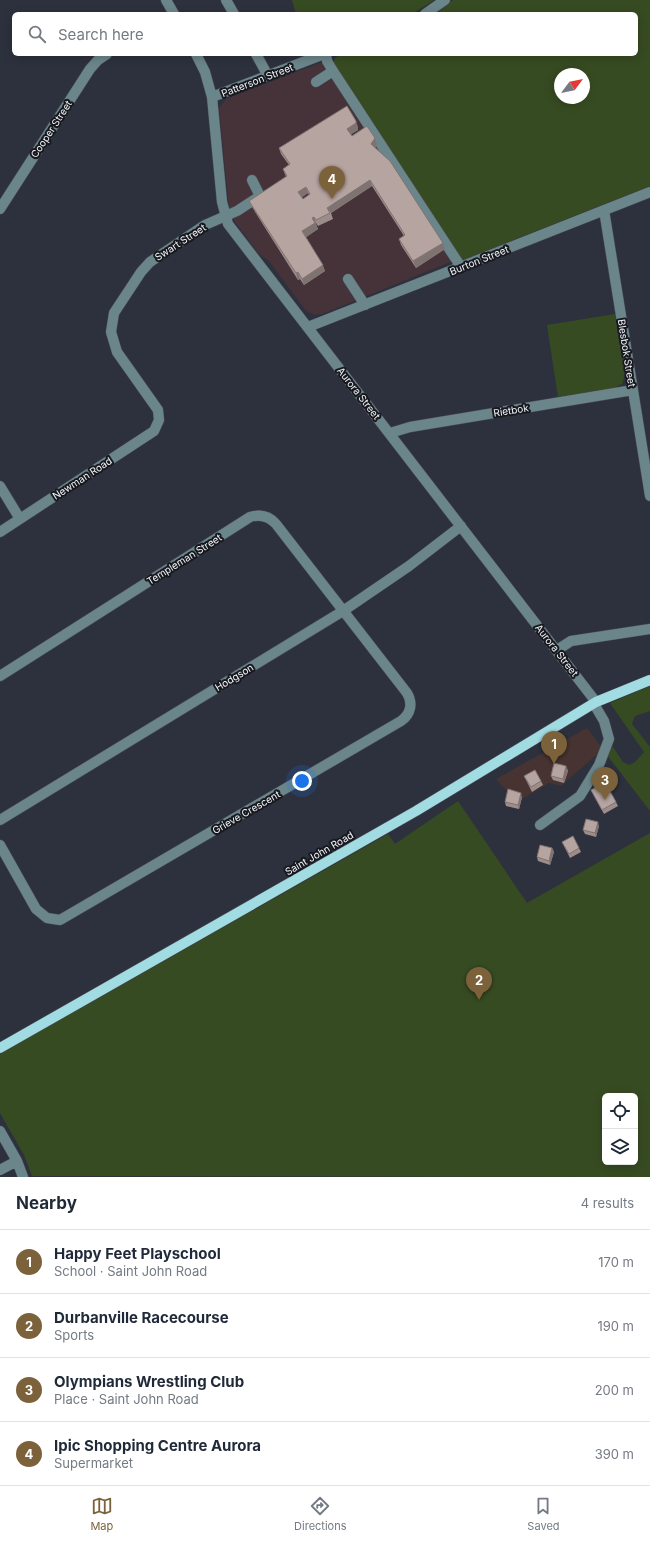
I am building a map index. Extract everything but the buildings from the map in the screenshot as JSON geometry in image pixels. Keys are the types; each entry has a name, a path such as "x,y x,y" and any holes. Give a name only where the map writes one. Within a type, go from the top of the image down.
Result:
{"main road":[{"name":"Saint John Road","path":"0,1048 416,811 595,703 650,680"}],"street":[{"path":"166,0 173,12"},
{"path":"226,0 233,12"},
{"path":"428,12 444,0"},
{"name":"Cooper Street","path":"0,209 90,69 104,56"},
{"name":"Aurora Street","path":"197,56 205,72 212,96 225,217 240,240 557,650 595,703 608,732 608,744 600,766 580,796 540,825"},
{"path":"257,56 268,76"},
{"name":"Patterson Street","path":"212,96 320,56"},
{"path":"326,56 333,71 460,267"},
{"path":"316,82 333,71"},
{"name":"Swart Street","path":"159,420 155,406 117,352 111,332 114,313 141,272 150,262 205,225 225,217 260,196 252,180"},
{"name":"Burton Street","path":"308,327 365,305 416,279 460,267 650,192"},
{"name":"Blesbok Street","path":"604,210 650,496"},
{"path":"348,279 365,305"},
{"name":"Rietbok","path":"390,433 410,427 633,390"},
{"name":"Newman Road","path":"0,532 151,434 156,428 159,420"},
{"path":"0,486 20,518"},
{"name":"Templeman Street","path":"0,676 254,516 266,516 273,521 343,611"},
{"name":"Hodgson","path":"0,820 343,611 409,566 461,526"},
{"name":"Grieve Crescent","path":"0,845 36,909 47,918 60,920 405,719 411,707 410,697 343,611"},
{"path":"557,650 571,641 650,629"},
{"path":"0,1131 18,1161 23,1177"},
{"path":"0,1170 18,1161"}],"shaded area":[{"path":"330,59 458,259 322,314 315,315 306,311 269,261 258,253 232,218 229,208 219,108 226,99"},
{"path":"587,728 603,749 561,786 549,783 522,799 519,809 506,806 509,793 496,779"}],"green space":[{"path":"292,0 434,0 415,12 295,12"},
{"path":"453,0 650,0 650,186 460,261 333,63 335,58 338,56 638,56 638,12 438,12"},
{"path":"615,314 625,374 622,384 614,388 558,397 547,325"},
{"path":"650,686 650,711 635,716 632,724 650,747 650,811 607,755 609,750 613,747 623,762 629,765 635,762 644,752 610,703"},
{"path":"458,801 527,903 650,833 650,1177 32,1176 24,1155 0,1113 0,1054 388,834 395,844"}],"place":[{"name":"Ipic Shopping Centre Aurora","path":"332,199"},
{"name":"Happy Feet Playschool","path":"554,764"},
{"name":"Olympians Wrestling Club","path":"605,800"},
{"name":"Durbanville Racecourse","path":"479,1000"}]}
